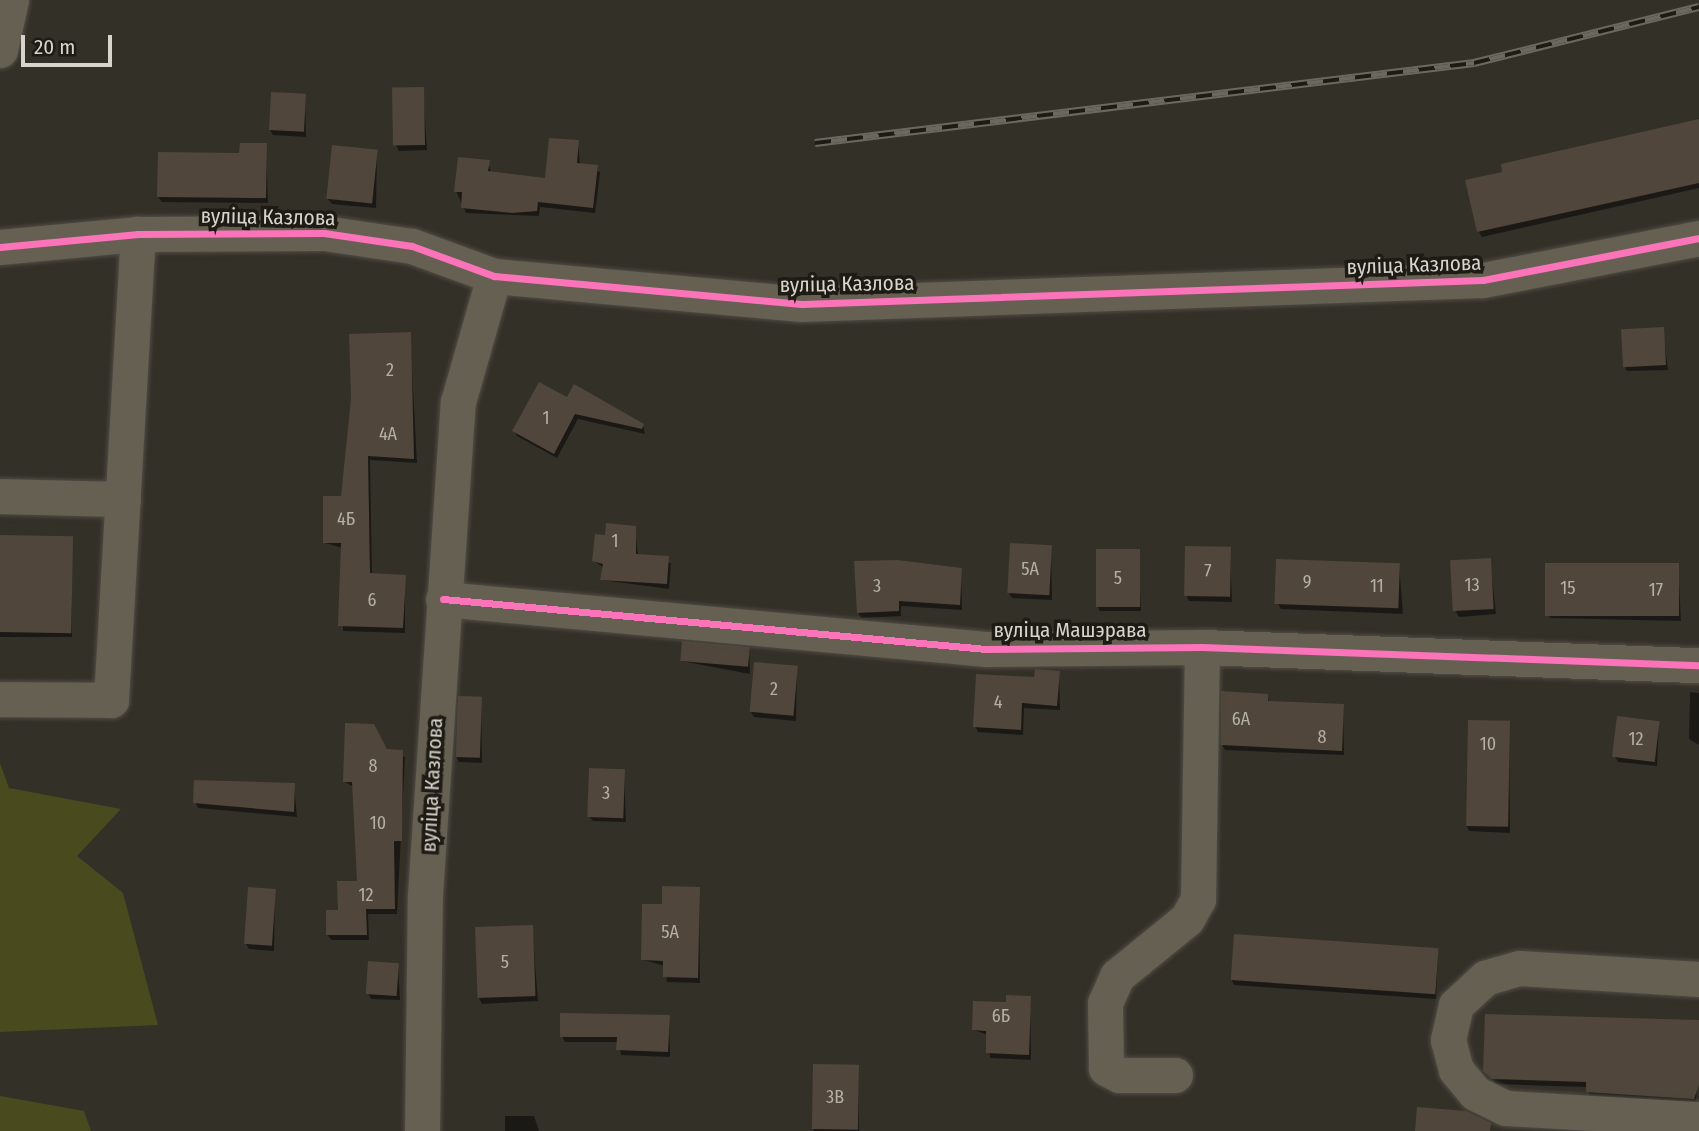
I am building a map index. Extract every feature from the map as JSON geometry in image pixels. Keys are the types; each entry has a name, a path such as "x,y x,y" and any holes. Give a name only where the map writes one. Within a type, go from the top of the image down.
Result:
{"street":[{"path":"0,50 10,0"},
{"path":"0,699 111,700 138,234"},
{"name":"вуліца Казлова","path":"0,247 138,234 350,236 412,246 494,276 802,304 1483,280 1699,238"},
{"name":"вуліца Казлова","path":"422,1131 425,895 458,402 494,276"},
{"path":"0,496 123,499"},
{"name":"вуліца Машэрава","path":"443,599 986,649 1202,647 1699,665"},
{"path":"1175,1075 1119,1076 1106,1068 1105,1003 1117,976 1187,919 1198,899 1202,647"},
{"path":"1699,979 1518,968 1485,978 1456,1005 1448,1040 1456,1070 1475,1093 1506,1108 1699,1119"}],"green space":[{"path":"0,763 9,788 121,809 77,856 123,893 158,1025 0,1032"},
{"path":"0,1096 84,1111 91,1131 0,1131"}],"building":[{"path":"424,87 425,145 393,146 392,88"},
{"path":"271,92 306,94 304,132 269,130"},
{"path":"1699,119 1699,183 1477,232 1465,180 1502,172 1501,164"},
{"path":"549,138 579,140 577,163 598,165 593,208 538,202 537,211 512,213 461,208 462,192 454,192 458,157 490,160 488,171 545,178"},
{"path":"240,143 267,143 266,198 157,197 158,152 239,153"},
{"path":"332,145 378,150 372,204 326,199"},
{"path":"1664,327 1666,365 1623,367 1621,329"},
{"path":"411,332 414,459 368,456 370,573 406,575 403,628 338,626 341,543 323,543 323,496 341,496 351,399 349,334"},
{"path":"539,382 567,397 574,384 644,424 642,429 575,414 554,454 512,431"},
{"path":"606,523 636,526 636,554 669,556 667,584 600,580 603,564 592,561 595,534 605,535"},
{"path":"0,535 73,536 71,633 0,632"},
{"path":"1010,543 1052,545 1049,595 1007,593"},
{"path":"1185,546 1231,547 1230,597 1184,596"},
{"path":"1096,549 1140,549 1140,607 1096,607"},
{"path":"1491,558 1494,609 1453,611 1450,560"},
{"path":"1276,559 1400,563 1398,608 1274,604"},
{"path":"897,560 962,568 960,605 899,601 899,611 857,613 854,561"},
{"path":"1545,563 1679,563 1679,616 1545,616"},
{"path":"682,641 750,647 748,667 680,661"},
{"path":"754,662 798,666 793,716 750,712"},
{"path":"1035,669 1060,671 1057,706 1022,703 1021,730 973,727 976,674 1034,677"},
{"path":"1221,691 1268,694 1268,701 1344,704 1342,751 1221,745"},
{"path":"458,696 482,697 480,758 456,757"},
{"path":"1617,716 1660,721 1655,762 1612,757"},
{"path":"1468,720 1510,721 1508,827 1466,826"},
{"path":"345,723 374,724 387,749 403,750 402,841 394,841 395,909 366,909 367,935 326,935 326,910 338,910 337,881 357,881 352,782 343,782"},
{"path":"589,768 625,769 623,818 587,817"},
{"path":"194,780 295,783 294,812 193,803"},
{"path":"662,886 700,887 698,978 663,977 663,961 641,960 642,904 662,904"},
{"path":"248,887 276,889 272,946 244,944"},
{"path":"533,925 535,996 478,998 475,927"},
{"path":"1234,934 1439,948 1435,994 1231,980"},
{"path":"368,961 399,963 397,996 366,994"},
{"path":"1006,995 1031,996 1029,1055 986,1053 986,1031 972,1030 973,1001 1006,1002"},
{"path":"560,1013 670,1015 668,1052 616,1050 617,1037 560,1037"},
{"path":"1485,1014 1699,1020 1699,1085 1694,1099 1586,1092 1586,1082 1492,1079 1483,1071"},
{"path":"813,1064 859,1065 858,1130 812,1129"},
{"path":"1417,1107 1466,1111 1491,1123 1490,1131 1415,1131"}],"railway":[{"path":"815,143 1474,63 1699,7"}],"cycle path":[{"path":"0,247 138,234 324,233 412,246 494,276 802,304 1483,280 1699,238"},
{"path":"443,599 986,649 1202,647 1699,665"}]}
